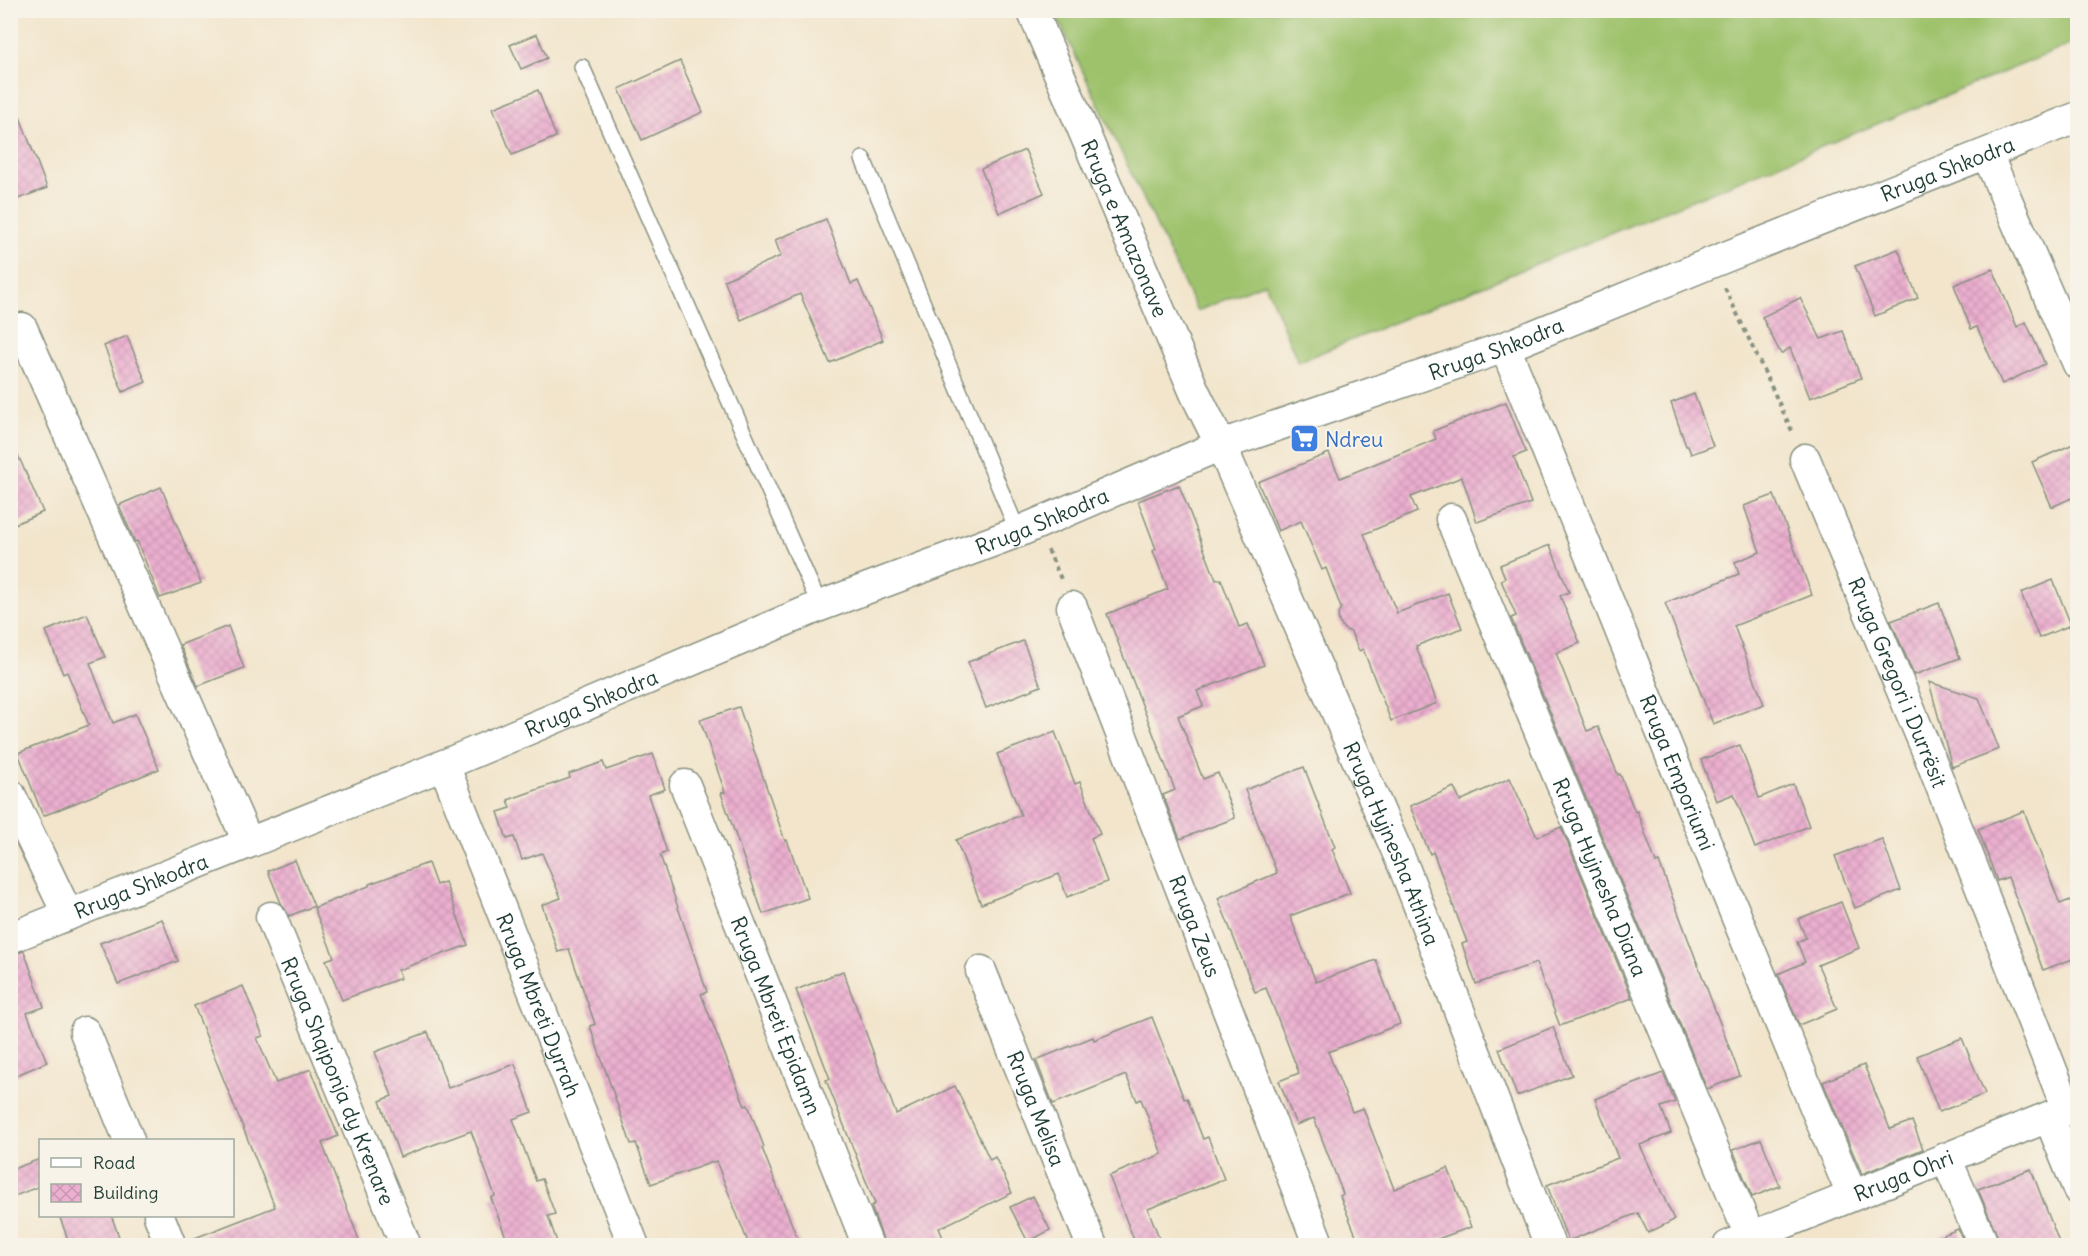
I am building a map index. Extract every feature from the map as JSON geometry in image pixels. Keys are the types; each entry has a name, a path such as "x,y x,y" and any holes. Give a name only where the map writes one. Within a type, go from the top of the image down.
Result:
{"street":[{"name":"Rruga e Amazonave","path":"1032,10 1195,393 1221,445"},
{"name":"Rruga Shkodra","path":"10,938 444,765 820,606 1028,528 1221,445 1506,347 2078,117"},
{"path":"1987,154 2078,364"},
{"path":"22,328 248,842"},
{"name":"Rruga Emporiumi","path":"1506,347 1749,950 1852,1195"},
{"name":"Rruga Hyjnesha Athina","path":"1221,445 1405,870 1550,1245"},
{"name":"Rruga Gregori i Durrësit","path":"1804,459 1930,759 2065,1110 2078,1189"},
{"name":"Rruga Hyjnesha Diana","path":"1451,519 1751,1240"},
{"name":"Rruga Zeus","path":"1072,607 1319,1245"},
{"name":"Rruga Mbreti Dyrrah","path":"444,765 633,1245"},
{"name":"Rruga Mbreti Epidamn","path":"685,785 868,1245"},
{"path":"10,794 68,915"},
{"name":"Rruga Shqiponja dy Krenare","path":"271,917 406,1245"},
{"name":"Rruga Melisa","path":"981,971 1092,1245"},
{"path":"85,1032 129,1139"},
{"name":"Rruga Ohri","path":"1751,1240 1852,1195 2065,1110"},
{"path":"1947,1158 1984,1245"},
{"path":"160,1217 171,1245"}],"lane":[{"path":"582,66 820,606"},
{"path":"863,159 1028,528"}],"path":[{"path":"1713,262 1804,459"},
{"path":"1028,528 1072,607"}],"green space":[{"path":"2077,10 2077,42 1298,362 1265,283 1197,311 1054,11"}],"building":[{"path":"537,34 547,58 521,69 510,45"},
{"path":"680,61 703,112 642,140 619,89"},
{"path":"538,90 556,137 512,155 493,108"},
{"path":"10,99 13,99 47,188 10,202"},
{"path":"1025,150 1044,193 999,213 981,169"},
{"path":"826,219 851,284 858,281 883,340 830,363 800,294 741,320 724,280 781,256 775,240"},
{"path":"1898,249 1918,298 1875,316 1855,266"},
{"path":"1993,269 2017,327 2026,322 2045,364 2002,384 1977,327 1971,329 1954,285"},
{"path":"1800,298 1821,339 1843,331 1861,378 1810,398 1790,348 1781,354 1762,317"},
{"path":"127,336 146,382 123,392 104,346"},
{"path":"1694,394 1713,446 1691,454 1671,403"},
{"path":"1506,402 1526,452 1514,457 1531,503 1477,522 1462,477 1411,497 1417,512 1364,534 1397,613 1448,593 1462,628 1416,646 1437,703 1391,721 1363,649 1359,651 1351,632 1344,629 1339,622 1338,614 1341,608 1326,568 1322,570 1301,521 1278,531 1258,482 1329,453 1340,478 1436,439 1433,431"},
{"path":"10,437 43,512 10,526"},
{"path":"2078,442 2078,495 2052,507 2032,462"},
{"path":"1179,485 1216,580 1221,579 1239,627 1248,624 1264,665 1197,691 1203,706 1178,716 1203,779 1218,773 1235,818 1180,839 1163,795 1175,790 1107,614 1168,589 1153,551 1156,549 1138,501"},
{"path":"161,487 201,583 160,598 137,541 135,542 119,505"},
{"path":"1774,495 1812,595 1734,626 1764,704 1713,724 1665,603 1739,574 1735,562 1760,552 1744,506"},
{"path":"1550,545 1569,592 1560,596 1580,643 1556,653 1587,731 1598,727 1635,812 1637,811 1656,863 1659,862 1740,1076 1707,1089 1511,618 1516,616 1501,580 1505,578 1500,565"},
{"path":"2053,580 2071,625 2039,638 2021,593"},
{"path":"1939,603 1960,658 1914,675 1891,621"},
{"path":"87,614 105,657 90,663 113,723 135,714 159,769 43,816 18,753 89,725 67,672 63,674 46,631"},
{"path":"228,626 244,668 198,686 180,645"},
{"path":"1023,641 1041,686 986,708 968,662"},
{"path":"1929,682 1979,698 1999,749 1952,767"},
{"path":"739,707 785,841 787,840 808,898 763,914 721,793 725,792 700,720"},
{"path":"1055,732 1075,784 1080,782 1100,834 1091,838 1107,882 1067,897 1059,874 981,904 956,840 1021,815 997,754"},
{"path":"1740,745 1759,798 1793,784 1809,826 1755,848 1734,794 1716,801 1701,760"},
{"path":"653,754 665,789 648,795 667,852 660,855 707,992 701,994 745,1106 748,1105 764,1147 762,1148 800,1245 749,1245 716,1161 651,1184 636,1143 631,1144 590,1026 595,1024 569,949 558,952 542,905 561,898 542,853 522,860 514,837 507,839 498,812 511,808 508,800 570,778 569,774 603,762 606,770"},
{"path":"1304,767 1335,847 1332,849 1350,893 1290,916 1316,982 1376,960 1400,1024 1328,1052 1352,1112 1363,1108 1394,1189 1448,1168 1471,1227 1421,1245 1360,1245 1340,1196 1343,1194 1314,1118 1296,1125 1279,1081 1299,1073 1266,988 1255,992 1218,898 1277,873 1245,790"},
{"path":"1510,778 1537,837 1561,827 1632,998 1560,1026 1536,963 1476,984 1462,944 1467,942 1433,852 1430,854 1410,806 1454,787 1460,801"},
{"path":"2024,811 2060,904 2070,900 2078,921 2078,957 2043,970 2008,877 1997,881 1978,829"},
{"path":"1882,839 1901,890 1855,908 1835,856"},
{"path":"295,860 314,906 289,916 268,871"},
{"path":"428,863 436,885 445,882 468,945 398,970 401,978 342,1000 326,960 334,957 314,908 369,886 369,884"},
{"path":"1841,902 1859,948 1818,965 1837,1009 1799,1025 1778,974 1805,962 1797,942 1806,938 1798,919"},
{"path":"162,919 178,961 118,984 100,943"},
{"path":"24,951 44,1007 27,1013 47,1062 10,1078 10,955"},
{"path":"843,971 896,1114 955,1086 990,1160 995,1157 1012,1193 939,1228 946,1245 885,1245 871,1206 875,1204 826,1080 830,1079 796,990"},
{"path":"243,986 263,1036 257,1038 276,1083 311,1069 338,1136 322,1143 361,1245 188,1245 187,1241 275,1207 194,1006"},
{"path":"1152,1017 1184,1099 1187,1098 1203,1139 1208,1137 1224,1179 1148,1209 1162,1245 1136,1245 1109,1176 1162,1154 1141,1099 1137,1101 1126,1075 1053,1104 1036,1060"},
{"path":"1553,1027 1572,1075 1517,1096 1499,1049"},
{"path":"428,1032 448,1088 515,1064 532,1112 513,1119 536,1181 542,1179 555,1214 548,1216 558,1245 509,1245 491,1198 495,1196 471,1131 400,1157 380,1101 392,1096 375,1052"},
{"path":"1962,1038 1985,1094 1939,1112 1917,1056"},
{"path":"1864,1065 1890,1129 1912,1121 1923,1149 1862,1174 1823,1082"},
{"path":"1663,1073 1675,1102 1661,1107 1671,1133 1640,1145 1674,1220 1648,1233 1638,1213 1568,1241 1547,1185 1618,1158 1595,1099"},
{"path":"1761,1139 1780,1186 1752,1197 1733,1150"},
{"path":"39,1159 39,1186 10,1198 10,1170"},
{"path":"2031,1169 2060,1245 2001,1245 1978,1189"},
{"path":"1033,1196 1050,1230 1028,1242 1010,1207"},
{"path":"60,1217 112,1217 122,1245 70,1245"},
{"path":"1958,1229 1965,1245 1921,1245 1921,1244"}],"place":[{"name":"Ndreu","path":"1304,439"}]}
